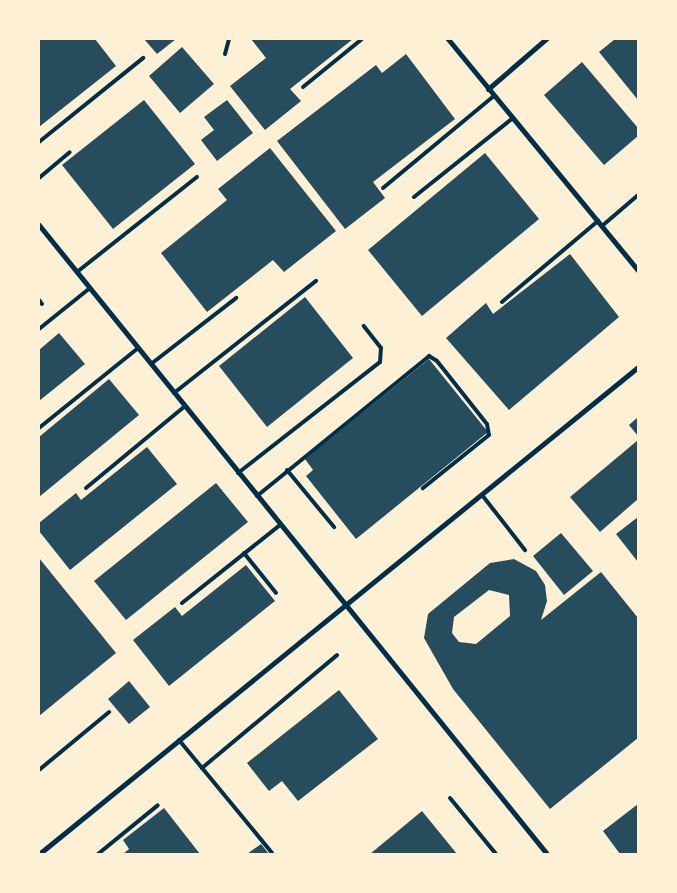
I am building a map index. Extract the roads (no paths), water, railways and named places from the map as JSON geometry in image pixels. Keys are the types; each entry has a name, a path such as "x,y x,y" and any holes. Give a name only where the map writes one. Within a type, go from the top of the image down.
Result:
{"street":[{"path":"448,39 638,270"},
{"path":"488,89 546,39"},
{"path":"39,227 547,854"},
{"path":"39,854 346,607 638,367"}],"lane":[{"path":"225,54 229,39"},
{"path":"303,87 362,39"},
{"path":"39,142 143,58"},
{"path":"383,188 494,96"},
{"path":"414,197 513,118"},
{"path":"39,178 70,152"},
{"path":"77,272 197,177"},
{"path":"502,302 638,195"},
{"path":"174,393 316,281"},
{"path":"39,329 90,288"},
{"path":"151,364 236,298"},
{"path":"238,473 380,362 382,348 364,326"},
{"path":"39,428 138,348"},
{"path":"257,496 429,356 437,361 487,424 489,435 423,488"},
{"path":"86,488 184,406"},
{"path":"287,470 334,528"},
{"path":"482,495 525,550"},
{"path":"182,603 280,525"},
{"path":"244,553 276,593"},
{"path":"202,768 337,655"},
{"path":"39,770 109,712"},
{"path":"179,740 272,853"},
{"path":"450,798 496,854"},
{"path":"98,854 158,805"}]}
